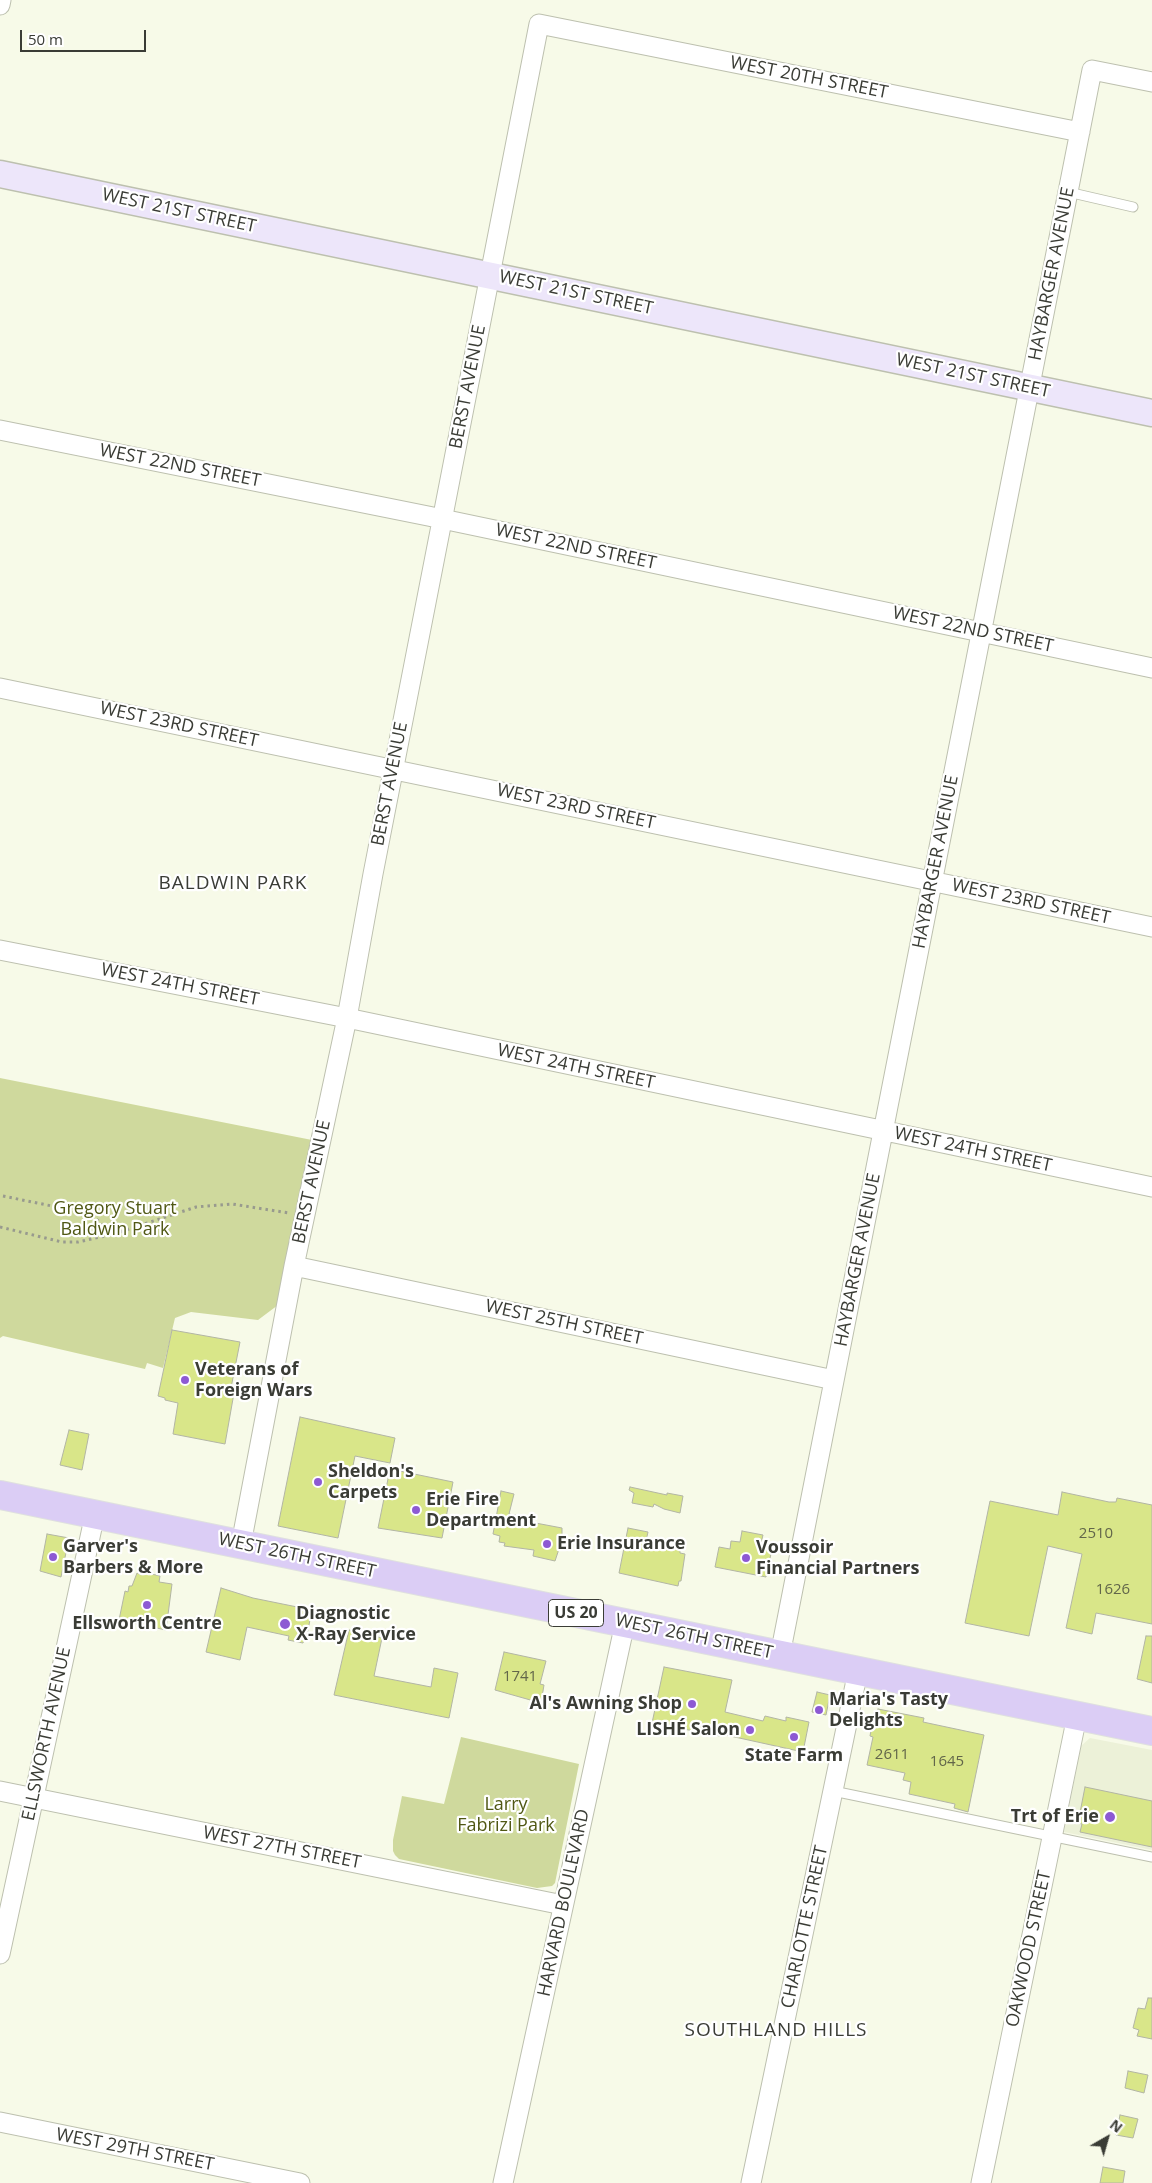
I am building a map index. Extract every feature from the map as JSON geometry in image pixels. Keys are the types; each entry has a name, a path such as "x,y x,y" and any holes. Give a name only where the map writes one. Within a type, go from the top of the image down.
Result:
{"main road":[{"name":"WEST 26TH STREET","path":"0,1495 1152,1731"}],"street":[{"path":"0,5 1,0"},
{"name":"WEST 20TH STREET","path":"539,24 1080,132"},
{"name":"BERST AVENUE","path":"241,1544 294,1266 347,1018 393,770 539,24"},
{"name":"HAYBARGER AVENUE","path":"780,1655 1092,70 1152,82"},
{"name":"WEST 21ST STREET","path":"0,174 1152,413"},
{"name":"WEST 22ND STREET","path":"0,430 442,519 1152,668"},
{"name":"WEST 23RD STREET","path":"0,688 1152,927"},
{"name":"WEST 24TH STREET","path":"0,950 347,1018 1152,1187"},
{"name":"WEST 25TH STREET","path":"294,1266 834,1380"},
{"name":"ELLSWORTH AVENUE","path":"0,1954 95,1514"},
{"name":"HARVARD BOULEVARD","path":"503,2183 624,1623"},
{"name":"CHARLOTTE STREET","path":"751,2183 858,1671"},
{"name":"OAKWOOD STREET","path":"980,2183 1077,1716"},
{"name":"WEST 27TH STREET","path":"0,1791 563,1905"},
{"name":"WEST 29TH STREET","path":"0,2122 300,2183"}],"lane":[{"path":"1068,192 1133,208"},
{"path":"833,1791 1152,1857"}],"path":[{"path":"3,1196 91,1214 112,1234"},
{"path":"0,1227 62,1242 95,1239 202,1206 232,1204 257,1206 305,1218"}],"shaded area":[{"path":"1090,1738 1152,1750 1152,1850 1064,1832 1081,1746"}],"green space":[{"name":"Gregory Stuart Baldwin Park","path":"0,1078 312,1140 278,1305 258,1320 191,1312 175,1318 163,1368 147,1363 145,1369 3,1336 0,1338"},
{"name":"Larry Fabrizi Park","path":"461,1737 579,1764 555,1883 552,1886 537,1888 399,1859 395,1855 393,1840 402,1796 444,1804"}],"building":[{"path":"172,1330 240,1342 230,1393 234,1393 225,1444 173,1434 178,1403 158,1396"},
{"path":"300,1417 395,1438 390,1463 355,1456 338,1538 278,1526"},
{"path":"69,1430 89,1434 82,1470 60,1465"},
{"path":"390,1469 453,1482 442,1538 378,1528"},
{"path":"630,1487 667,1495 667,1493 683,1496 680,1513 654,1504 653,1507 632,1503 634,1493 629,1490"},
{"path":"501,1491 514,1494 509,1514 525,1517 525,1521 562,1528 562,1540 555,1561 533,1556 534,1550 504,1546 505,1543 499,1542 500,1536 493,1534"},
{"path":"1062,1492 1109,1502 1116,1502 1117,1498 1152,1505 1152,1624 1096,1613 1092,1634 1066,1628 1082,1554 1048,1546 1029,1636 965,1623 990,1501 1058,1515"},
{"path":"628,1528 648,1532 646,1541 680,1548 680,1553 685,1554 681,1581 679,1581 678,1586 619,1573"},
{"path":"742,1531 763,1535 760,1547 772,1549 766,1577 715,1567 719,1547 730,1549 731,1541 740,1542"},
{"path":"47,1534 69,1538 61,1577 40,1571"},
{"path":"143,1572 160,1576 159,1582 172,1584 166,1630 119,1620 125,1591 128,1592 129,1586 132,1586 137,1573 142,1575"},
{"path":"221,1588 253,1598 312,1610 306,1640 303,1643 288,1640 289,1636 247,1627 240,1660 206,1652"},
{"path":"349,1630 382,1638 374,1676 431,1687 434,1668 458,1673 449,1718 334,1695"},
{"path":"1146,1636 1152,1636 1152,1683 1137,1679"},
{"path":"504,1652 546,1661 540,1684 544,1685 541,1703 495,1690"},
{"path":"664,1667 732,1680 725,1712 763,1721 765,1716 786,1721 786,1717 809,1722 803,1752 721,1734 720,1736 652,1723"},
{"path":"817,1692 830,1695 826,1715 812,1712"},
{"path":"878,1709 924,1718 923,1722 984,1735 968,1812 954,1808 955,1804 909,1794 911,1782 903,1780 905,1773 867,1765 873,1737 870,1736 874,1712 877,1712"},
{"path":"1085,1787 1152,1801 1152,1847 1080,1832 1082,1824 1078,1823"},
{"path":"1148,1998 1152,1998 1152,2039 1137,2036 1139,2030 1133,2028 1138,2008 1145,2009"},
{"path":"1128,2071 1148,2075 1144,2093 1125,2088"},
{"path":"1120,2115 1138,2119 1133,2138 1116,2135"},
{"path":"1103,2167 1125,2171 1123,2183 1100,2183"}],"place":[{"name":"Veterans of Foreign Wars","path":"185,1380"},
{"name":"Sheldon's Carpets","path":"318,1482"},
{"name":"Erie Fire Department","path":"416,1510"},
{"name":"Erie Insurance","path":"547,1544"},
{"name":"Garver's Barbers & More","path":"53,1557"},
{"name":"Voussoir Financial Partners","path":"746,1558"},
{"name":"Ellsworth Centre","path":"147,1605"},
{"name":"Diagnostic X-Ray Service","path":"285,1624"},
{"name":"Al's Awning Shop","path":"692,1704"},
{"name":"Maria's Tasty Delights","path":"819,1710"},
{"name":"LISHÉ Salon","path":"750,1730"},
{"name":"State Farm","path":"794,1737"},
{"name":"Trt of Erie","path":"1110,1817"}],"district":[{"name":"BALDWIN PARK","path":"233,884"},
{"name":"SOUTHLAND HILLS","path":"776,2031"}]}
